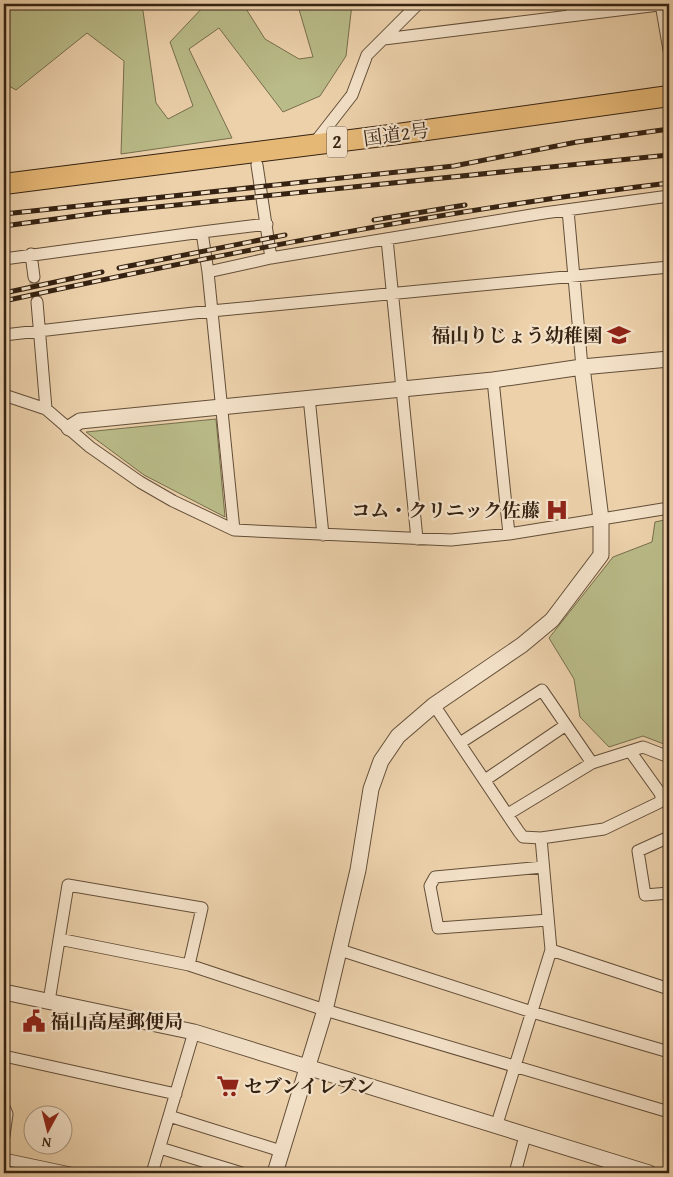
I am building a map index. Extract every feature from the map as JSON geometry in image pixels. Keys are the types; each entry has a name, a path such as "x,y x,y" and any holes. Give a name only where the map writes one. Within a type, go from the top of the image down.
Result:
{"highway":[{"name":"国道2号","path":"4,184 313,145 669,96"},
{"name":"国道2号","path":"4,198 669,110"}],"street":[{"path":"313,145 352,95 367,55 418,4"},
{"path":"566,4 578,14"},
{"path":"384,39 663,5 669,50"},
{"path":"257,165 271,258"},
{"path":"208,272 271,258 386,239 669,196"},
{"path":"274,1173 325,1010 358,870 371,789 378,770 398,736 434,705 522,645 552,620 601,556 601,519 582,367 568,210"},
{"path":"4,259 267,224"},
{"path":"202,232 208,272 234,530"},
{"path":"386,239 417,539"},
{"path":"32,254 34,277"},
{"path":"4,335 212,311 669,268"},
{"path":"37,302 46,409"},
{"path":"69,428 80,421 401,387 492,380 582,367 669,358"},
{"path":"492,380 509,534"},
{"path":"4,395 46,409 90,447 140,482 173,502 234,530 451,540 509,534 669,508"},
{"path":"309,397 323,535"},
{"path":"460,744 542,690 592,763"},
{"path":"434,705 523,837 541,838 604,830 662,800 660,793 630,751"},
{"path":"485,780 566,725"},
{"path":"508,814 592,763 643,747 669,757"},
{"path":"669,837 638,851 644,895 669,893"},
{"path":"496,1127 551,950 541,838"},
{"path":"543,867 436,877 430,886 438,928 548,920"},
{"path":"49,1001 68,885 202,908 189,965"},
{"path":"59,939 189,965 325,1010 669,1112"},
{"path":"340,950 532,1012 669,1052"},
{"path":"551,950 669,989"},
{"path":"4,992 194,1032 525,1136 650,1173"},
{"path":"152,1173 194,1032"},
{"path":"4,1056 176,1094"},
{"path":"4,1107 8,1114 4,1136"},
{"path":"169,1116 281,1152"},
{"path":"515,1173 525,1136"},
{"path":"160,1148 242,1173"},
{"path":"4,1159 70,1173"}],"green space":[{"path":"4,4 139,4 143,11 156,103 168,119 193,106 170,42 206,4 243,4 265,39 299,59 313,57 299,4 352,4 346,56 320,96 283,112 219,28 189,49 232,138 121,154 124,61 87,33 16,90 4,83"},
{"path":"216,419 225,517 144,475 86,432"},
{"path":"669,519 669,746 643,736 609,747 580,717 574,679 549,638 613,557 652,542 655,522"}],"tunnel":[{"path":"34,277 37,302"}],"railway":[{"path":"4,214 454,166 577,142 669,129"},
{"path":"4,226 107,212 669,155"},
{"path":"4,301 169,266 335,234 502,206 669,183"},
{"path":"374,220 465,205"},
{"path":"119,268 285,235"},
{"path":"4,293 102,272"}],"place":[{"name":"福山りじょう幼稚園","path":"619,335"},
{"name":"コム・クリニック佐藤","path":"557,510"},
{"name":"福山高屋郵便局","path":"34,1021"},
{"name":"セブンイレブン","path":"228,1086"}]}
